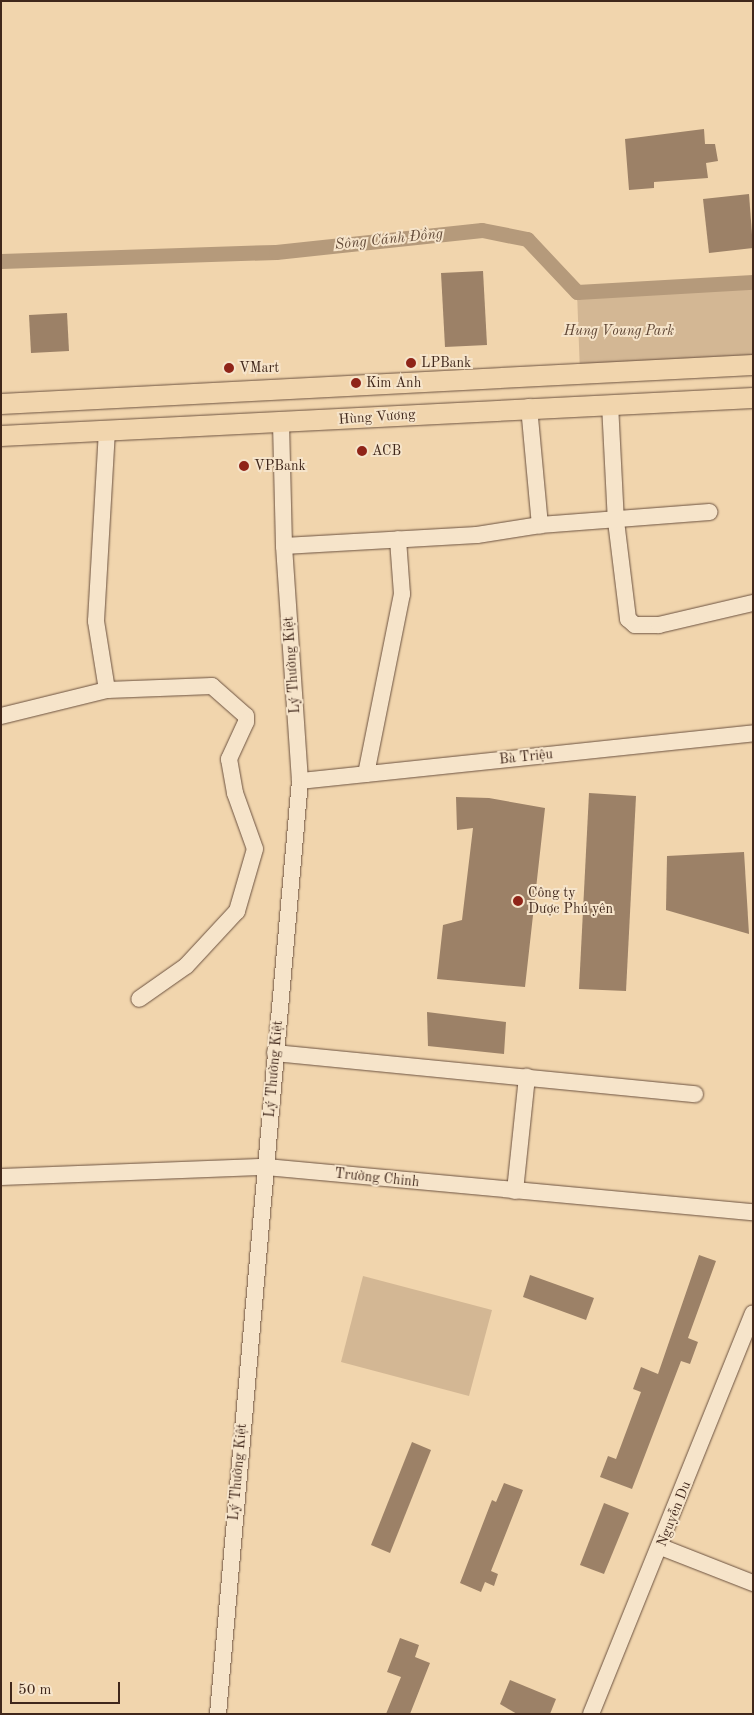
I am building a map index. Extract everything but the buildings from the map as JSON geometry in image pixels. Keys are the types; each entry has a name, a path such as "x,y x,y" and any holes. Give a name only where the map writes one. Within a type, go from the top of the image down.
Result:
{"main road":[{"path":"1,404 281,391 753,365"},
{"path":"528,376 529,406"},
{"path":"281,391 281,423"},
{"name":"Hùng Vương","path":"1,436 281,423 529,406 753,398"}],"street":[{"path":"610,404 616,521 628,619 636,625 659,626 753,603"},
{"path":"529,406 540,525"},
{"path":"1,422 1,436"},
{"name":"Lý Thường Kiệt","path":"218,1714 300,781 284,546 281,423"},
{"path":"106,690 96,621 107,430"},
{"path":"284,546 477,535 540,525 616,521 710,512"},
{"path":"366,774 402,594 398,539"},
{"path":"1,716 106,690 212,686 246,716 246,722 229,759 235,794 255,849 237,911 186,966 139,999"},
{"name":"Bà Triệu","path":"300,781 753,733"},
{"path":"275,1054 695,1094"},
{"path":"515,1191 527,1078"},
{"name":"Trường Chinh","path":"1,1177 266,1167 753,1212"},
{"name":"Nguyễn Du","path":"591,1714 749,1339 753,1314"},
{"path":"661,1547 753,1583"}],"green space":[{"name":"Hung Voung Park","path":"753,282 753,365 580,373 577,292"},
{"path":"363,1276 492,1310 469,1396 341,1362"}],"waterway":[{"name":"Sông Cánh Đồng","path":"1,261 276,252 482,230 527,239 577,292 753,282"}],"place":[{"name":"LPBank","path":"411,363"},
{"name":"VMart","path":"229,368"},
{"name":"Kim Anh","path":"356,383"},
{"name":"ACB","path":"362,451"},
{"name":"VPBank","path":"244,466"},
{"name":"Công ty Dược Phú yên","path":"518,901"}]}
